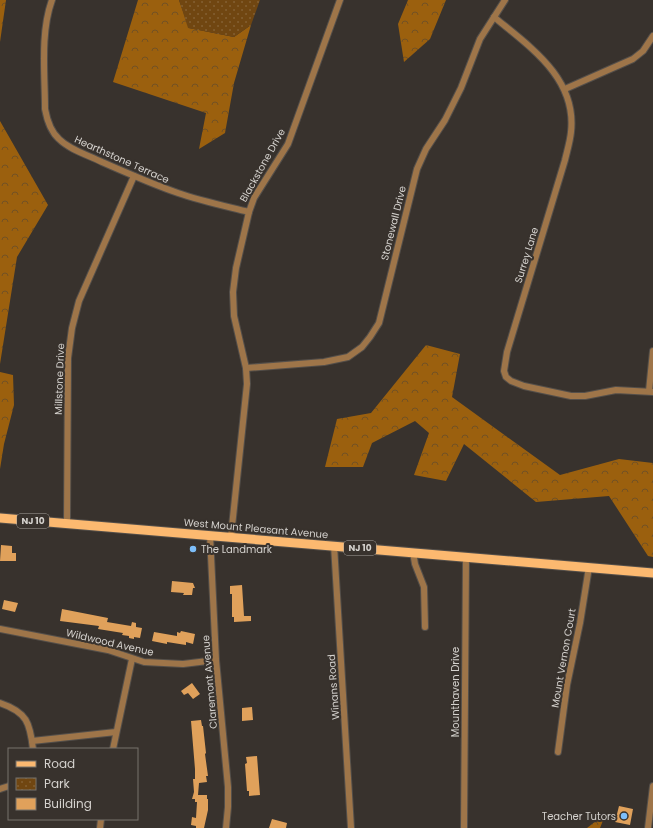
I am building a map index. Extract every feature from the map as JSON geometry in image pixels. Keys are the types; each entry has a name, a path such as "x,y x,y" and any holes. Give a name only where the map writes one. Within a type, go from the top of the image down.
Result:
{"main road":[{"name":"West Mount Pleasant Avenue","path":"0,518 210,534 653,573"}],"street":[{"name":"Hearthstone Terrace","path":"52,0 47,15 45,43 45,109 47,119 58,139 65,144 134,176 180,194 249,212"},
{"name":"Blackstone Drive","path":"231,536 247,384 246,368 234,316 236,268 249,212 254,198 288,144 340,0"},
{"name":"Stonewall Drive","path":"246,368 324,362 348,356 362,347 370,337 379,323 417,169 426,149 445,120 461,88 480,39 505,0"},
{"name":"Surrey Lane","path":"494,17 543,59 565,89 571,118 571,131 568,146 507,352 504,371 506,377 511,381 524,386 571,396 585,396 616,390 651,392"},
{"path":"565,89 633,58 643,51 653,36"},
{"name":"Millstone Drive","path":"66,524 68,358 72,328 79,301 134,176"},
{"path":"651,392 653,350"},
{"name":"Claremont Avenue","path":"210,534 216,660 228,787 226,828"},
{"name":"Winans Road","path":"334,545 351,828"},
{"path":"413,552 415,564 424,587 425,627"},
{"name":"Mounthaven Drive","path":"464,828 466,557"},
{"name":"Mount Vernon Court","path":"558,752 567,685 580,623 589,567"},
{"name":"Wildwood Avenue","path":"0,629 108,650 144,662 183,664 216,660"},
{"path":"113,748 132,658"},
{"path":"0,703 10,706 28,722 33,748"},
{"path":"32,741 116,732"},
{"path":"648,828 653,786"}],"green space":[{"path":"0,0 6,0 0,42"},
{"path":"138,0 179,0 189,28 234,37 251,25 234,83 225,133 199,149 206,113 113,82"},
{"path":"179,0 260,0 251,25 234,37 188,28"},
{"path":"408,0 446,0 430,39 404,62 398,24"},
{"path":"0,121 48,205 17,257 0,364"},
{"path":"426,345 460,354 452,397 560,475 619,459 653,463 653,557 648,556 609,496 536,502 464,444 446,481 414,475 429,433 415,421 372,443 363,467 325,467 337,419 371,413"},
{"path":"0,372 13,375 14,405 4,444 0,469"},
{"path":"606,813 600,828 587,828"}],"building":[{"path":"1,545 12,546 12,553 16,553 16,561 0,561"},
{"path":"172,581 193,583 195,588 193,588 192,595 183,595 184,593 171,592"},
{"path":"242,585 244,616 251,616 251,621 234,622 234,617 232,617 232,594 230,594 230,586"},
{"path":"4,600 18,603 15,612 2,609"},
{"path":"62,609 108,618 107,622 131,626 132,622 136,623 136,627 142,628 140,638 129,638 129,636 122,635 123,633 98,629 99,626 60,621"},
{"path":"181,631 195,634 193,644 186,642 186,645 167,642 167,644 152,641 154,632 177,636 177,632 180,633"},
{"path":"192,683 200,694 193,699 188,693 184,695 181,691"},
{"path":"252,707 253,720 242,721 242,708"},
{"path":"201,720 203,726 208,776 206,776 207,782 199,783 198,795 207,795 208,810 204,828 196,828 196,826 191,825 192,817 196,818 197,802 195,802 195,799 192,799 194,792 193,779 195,779 195,769 191,721"},
{"path":"257,756 260,795 249,796 249,791 247,791 245,764 247,763 246,757"},
{"name":"Teacher Tutors","path":"619,806 633,809 630,825 615,822"},
{"path":"272,819 287,823 286,828 269,828"}],"place":[{"name":"The Landmark","path":"193,549"},
{"name":"Teacher Tutors","path":"624,816"}]}
